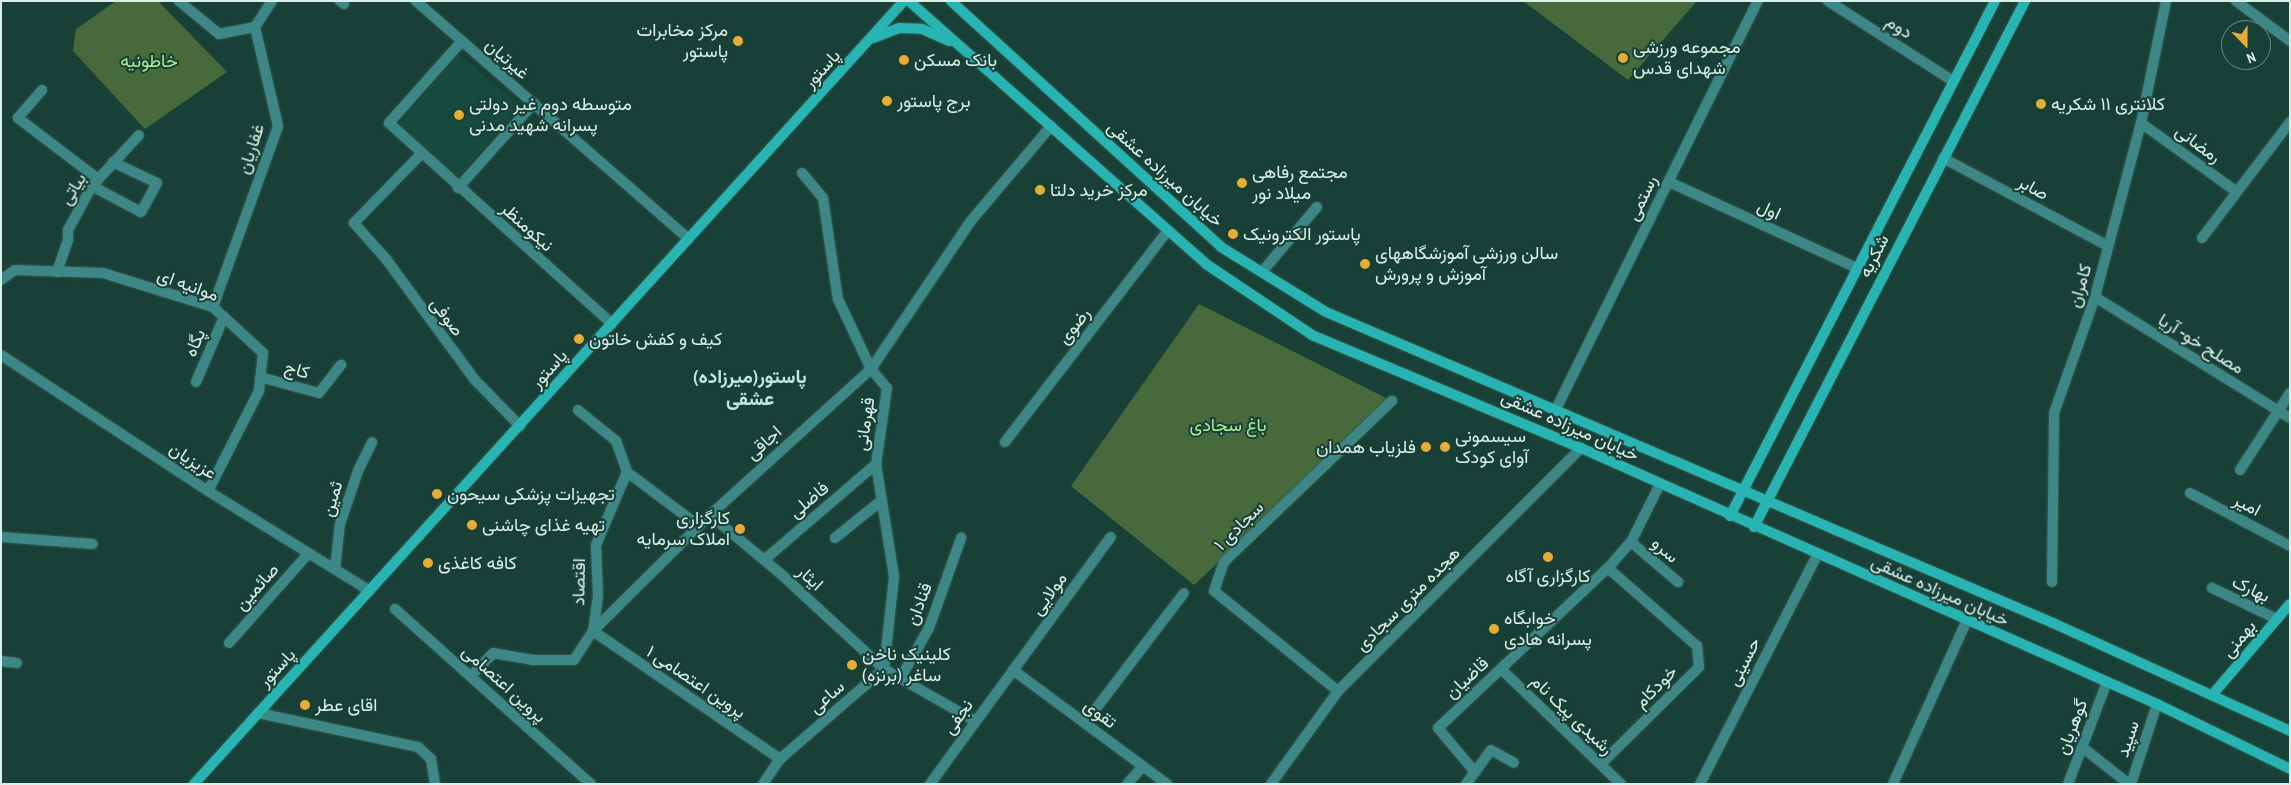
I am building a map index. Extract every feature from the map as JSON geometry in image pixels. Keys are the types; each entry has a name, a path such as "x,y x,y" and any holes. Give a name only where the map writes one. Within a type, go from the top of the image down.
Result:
{"main road":[{"name":"پاستور","path":"194,784 904,1"},
{"name":"خیابان میرزاده عشقی","path":"909,1 1206,264 1312,335 1581,448 1754,527 2157,704 2290,769"},
{"name":"خیابان میرزاده عشقی","path":"951,1 1221,247 1326,312 1767,498 2213,694 2290,731"},
{"name":"شکریه","path":"1730,516 1994,1"},
{"name":"شکریه","path":"1754,527 1767,498 2025,1"},
{"path":"870,40 899,28 922,29 964,50"},
{"name":"بهمنی","path":"2213,694 2290,604"}],"street":[{"path":"179,1 218,34 255,27 272,1"},
{"name":"غیرتیان","path":"416,1 689,239"},
{"name":"رستمی","path":"1556,409 1758,1"},
{"name":"دوم","path":"1828,1 1954,81"},
{"name":"کامران","path":"2052,582 2054,413 2095,297 2141,123 2166,1"},
{"path":"2236,1 2290,41"},
{"name":"غفاریان","path":"213,308 278,126 255,27"},
{"name":"نیکومنظر","path":"462,41 390,123 458,188 612,324"},
{"path":"42,90 18,118 95,183 141,212 157,183 113,162"},
{"path":"458,188 534,103"},
{"path":"2202,238 2290,122"},
{"name":"رمضانی","path":"2141,123 2237,192"},
{"name":"اجاقی","path":"471,676 493,652 532,660 574,660 593,631 710,515 871,369 970,222 1051,126"},
{"name":"بیاتی","path":"57,272 68,240 68,230 95,183 139,135"},
{"name":"صوفی","path":"422,153 354,223 386,259 474,379 520,426"},
{"name":"صابر","path":"1943,158 2108,246"},
{"name":"قهرمانی","path":"802,173 823,198 838,299 871,369 887,388 876,464 894,577 884,669"},
{"name":"اول","path":"1668,182 1857,268"},
{"path":"1262,272 1317,207"},
{"name":"رضوی","path":"1005,442 1168,230"},
{"name":"موانیه ای","path":"1,280 15,270 103,274 213,308 263,353 259,391 208,491"},
{"name":"مصلح خو- آریا","path":"2095,297 2290,418"},
{"name":"پگاه","path":"196,382 224,317"},
{"name":"عزیزیان","path":"1,354 208,491 370,591"},
{"name":"کاج","path":"260,377 319,393 341,365"},
{"path":"2240,470 2290,393"},
{"name":"سجادی ۱","path":"1338,692 1214,591 1224,562 1392,401"},
{"path":"578,410 616,441 627,472 699,526"},
{"name":"ثمین","path":"335,569 340,524 358,471 372,442"},
{"name":"هجده متری سجادی","path":"1271,784 1338,692 1581,448"},
{"name":"فاضلی","path":"764,560 876,464"},
{"name":"اقتصاد","path":"593,631 598,596 596,545 627,472"},
{"name":"قاضیان","path":"1475,772 1438,728 1608,568 1631,542 1660,484"},
{"name":"امیر","path":"2190,493 2290,546"},
{"path":"835,538 882,500"},
{"name":"ایثار","path":"710,515 764,560 884,669"},
{"name":"مولایی","path":"1013,670 1111,536"},
{"path":"1,537 93,544"},
{"name":"قنادان","path":"900,679 929,628 961,538"},
{"name":"سرو","path":"1631,542 1678,582"},
{"name":"صائمین","path":"229,643 309,553"},
{"name":"حسینی","path":"1700,784 1817,555"},
{"name":"خودکام","path":"1601,764 1699,667 1697,646 1608,568"},
{"name":"بهارک","path":"2212,588 2277,620"},
{"path":"1085,723 1184,593"},
{"name":"پروین اعتصامی","path":"396,609 591,784"},
{"path":"1893,784 1967,620"},
{"name":"پروین اعتصامی ۱","path":"593,631 780,760"},
{"path":"1,661 17,663"},
{"path":"884,669 975,721"},
{"name":"ساعی","path":"763,784 780,760 884,669"},
{"name":"رشیدی پیک نام","path":"1500,669 1621,784"},
{"name":"نجفی","path":"930,784 1013,670"},
{"name":"تقوی","path":"1013,670 1167,784"},
{"name":"گوهریان","path":"2068,784 2107,682"},
{"name":"سپید","path":"2130,784 2157,704"},
{"name":"پاستور","path":"258,713 418,747 431,759 436,784"},
{"path":"2082,747 2130,784"},
{"path":"1466,784 1491,750 1514,763"},
{"path":"1127,784 1143,766"}],"shaded area":[{"name":"متوسطه دوم غیر دولتی پسرانه شهید مدنی","path":"458,54 520,106 459,177 398,125"}],"green space":[{"name":"خاطونیه","path":"116,1 158,1 227,72 145,129 73,51 76,29"},
{"name":"مجموعه ورزشی شهدای قدس","path":"1523,1 1697,1 1628,80"},
{"name":"باغ سجادی","path":"1199,304 1392,401 1194,585 1071,486"}],"place":[{"name":"مرکز مخابرات پاستور","path":"738,41"},
{"name":"مجموعه ورزشی شهدای قدس","path":"1623,58"},
{"name":"بانک مسکن","path":"904,60"},
{"name":"برج پاستور","path":"887,101"},
{"name":"کلانتری ۱۱ شکریه","path":"2041,104"},
{"name":"متوسطه دوم غیر دولتی پسرانه شهید مدنی","path":"459,115"},
{"name":"مجتمع رفاهی میلاد نور","path":"1242,183"},
{"name":"مرکز خرید دلتا","path":"1040,190"},
{"name":"پاستور الکترونیک","path":"1233,234"},
{"name":"سالن ورزشی آموزشگاههای آموزش و پرورش","path":"1365,264"},
{"name":"کیف و کفش خاتون","path":"579,339"},
{"name":"فلزیاب همدان","path":"1426,447"},
{"name":"سیسمونی آوای کودک","path":"1445,447"},
{"name":"تجهیزات پزشکی سیحون","path":"437,494"},
{"name":"تهیه غذای چاشنی","path":"472,525"},
{"name":"کارگزاری املاک سرمایه","path":"740,529"},
{"name":"کارگزاری آگاه","path":"1548,557"},
{"name":"کافه کاغذی","path":"428,563"},
{"name":"خوابگاه پسرانه هادی","path":"1494,629"},
{"name":"کلینیک ناخن ساغر (برنزه)","path":"852,665"},
{"name":"اقای عطر","path":"305,705"}],"district":[{"name":"(پاستور(میرزاده عشقی","path":"750,388"}]}
